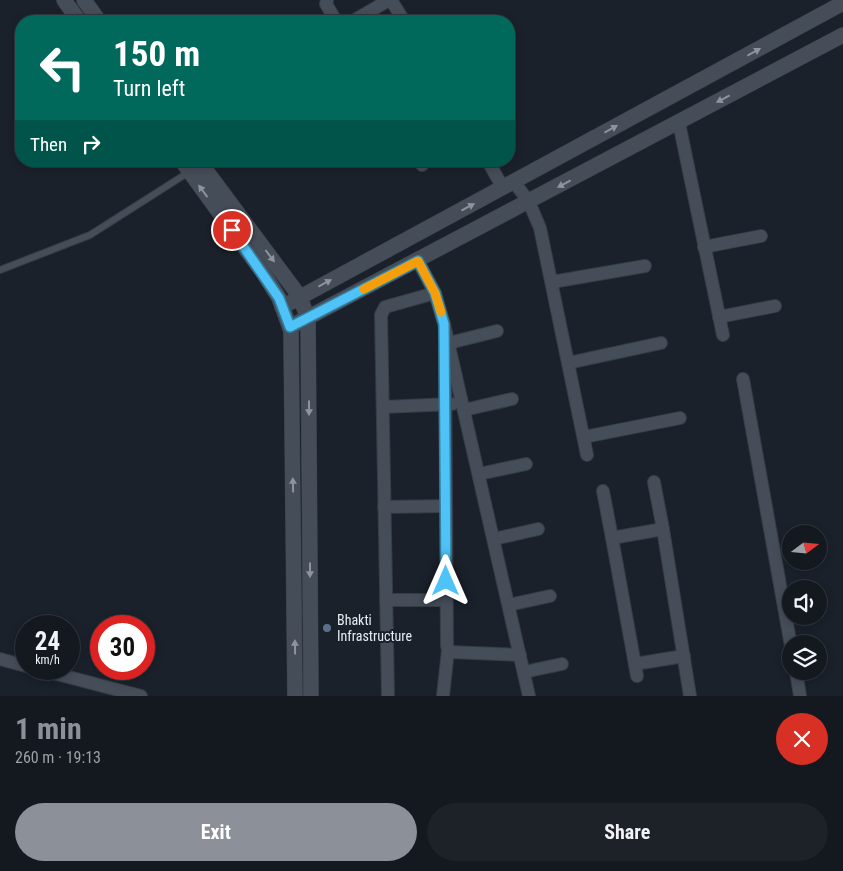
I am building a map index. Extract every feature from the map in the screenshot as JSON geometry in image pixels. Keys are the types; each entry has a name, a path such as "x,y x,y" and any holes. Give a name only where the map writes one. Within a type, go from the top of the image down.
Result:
{"street":[{"path":"64,0 75,15"},
{"path":"84,0 95,15"},
{"path":"327,0 326,4 332,15"},
{"path":"366,15 395,2 401,15"},
{"path":"282,307 843,4"},
{"path":"290,327 843,35"},
{"path":"679,123 723,335"},
{"path":"191,167 264,274 282,307 290,327 292,348 296,696"},
{"path":"192,167 300,297 308,319 311,696"},
{"path":"493,167 509,185 529,202 540,228 587,455"},
{"path":"704,247 761,236"},
{"path":"418,261 435,293 449,343 529,696"},
{"path":"552,282 646,266"},
{"path":"388,696 382,407 382,310 435,293"},
{"path":"719,317 775,306"},
{"path":"443,696 448,650 444,324"},
{"path":"449,343 497,331"},
{"path":"568,363 661,343"},
{"path":"743,379 789,635"},
{"path":"382,407 463,406 512,399"},
{"path":"584,437 680,418"},
{"path":"479,474 526,464"},
{"path":"654,482 690,696"},
{"path":"603,491 636,670 684,656"},
{"path":"384,507 446,506"},
{"path":"612,538 662,529"},
{"path":"494,539 538,530"},
{"path":"509,605 550,596"},
{"path":"386,600 446,600"},
{"path":"448,650 520,655"},
{"path":"0,659 15,663"},
{"path":"524,672 562,664"},
{"path":"80,680 142,696"},
{"path":"797,680 800,696"}],"lane":[{"path":"0,270 90,235 187,167"}],"slow traffic":[{"path":"364,289 418,261 435,293 441,312"}],"place":[{"name":"Bhakti Infrastructure","path":"327,628"}],"route":[{"path":"232,230 279,298 290,327 418,261 435,293 444,324 446,581"}]}
